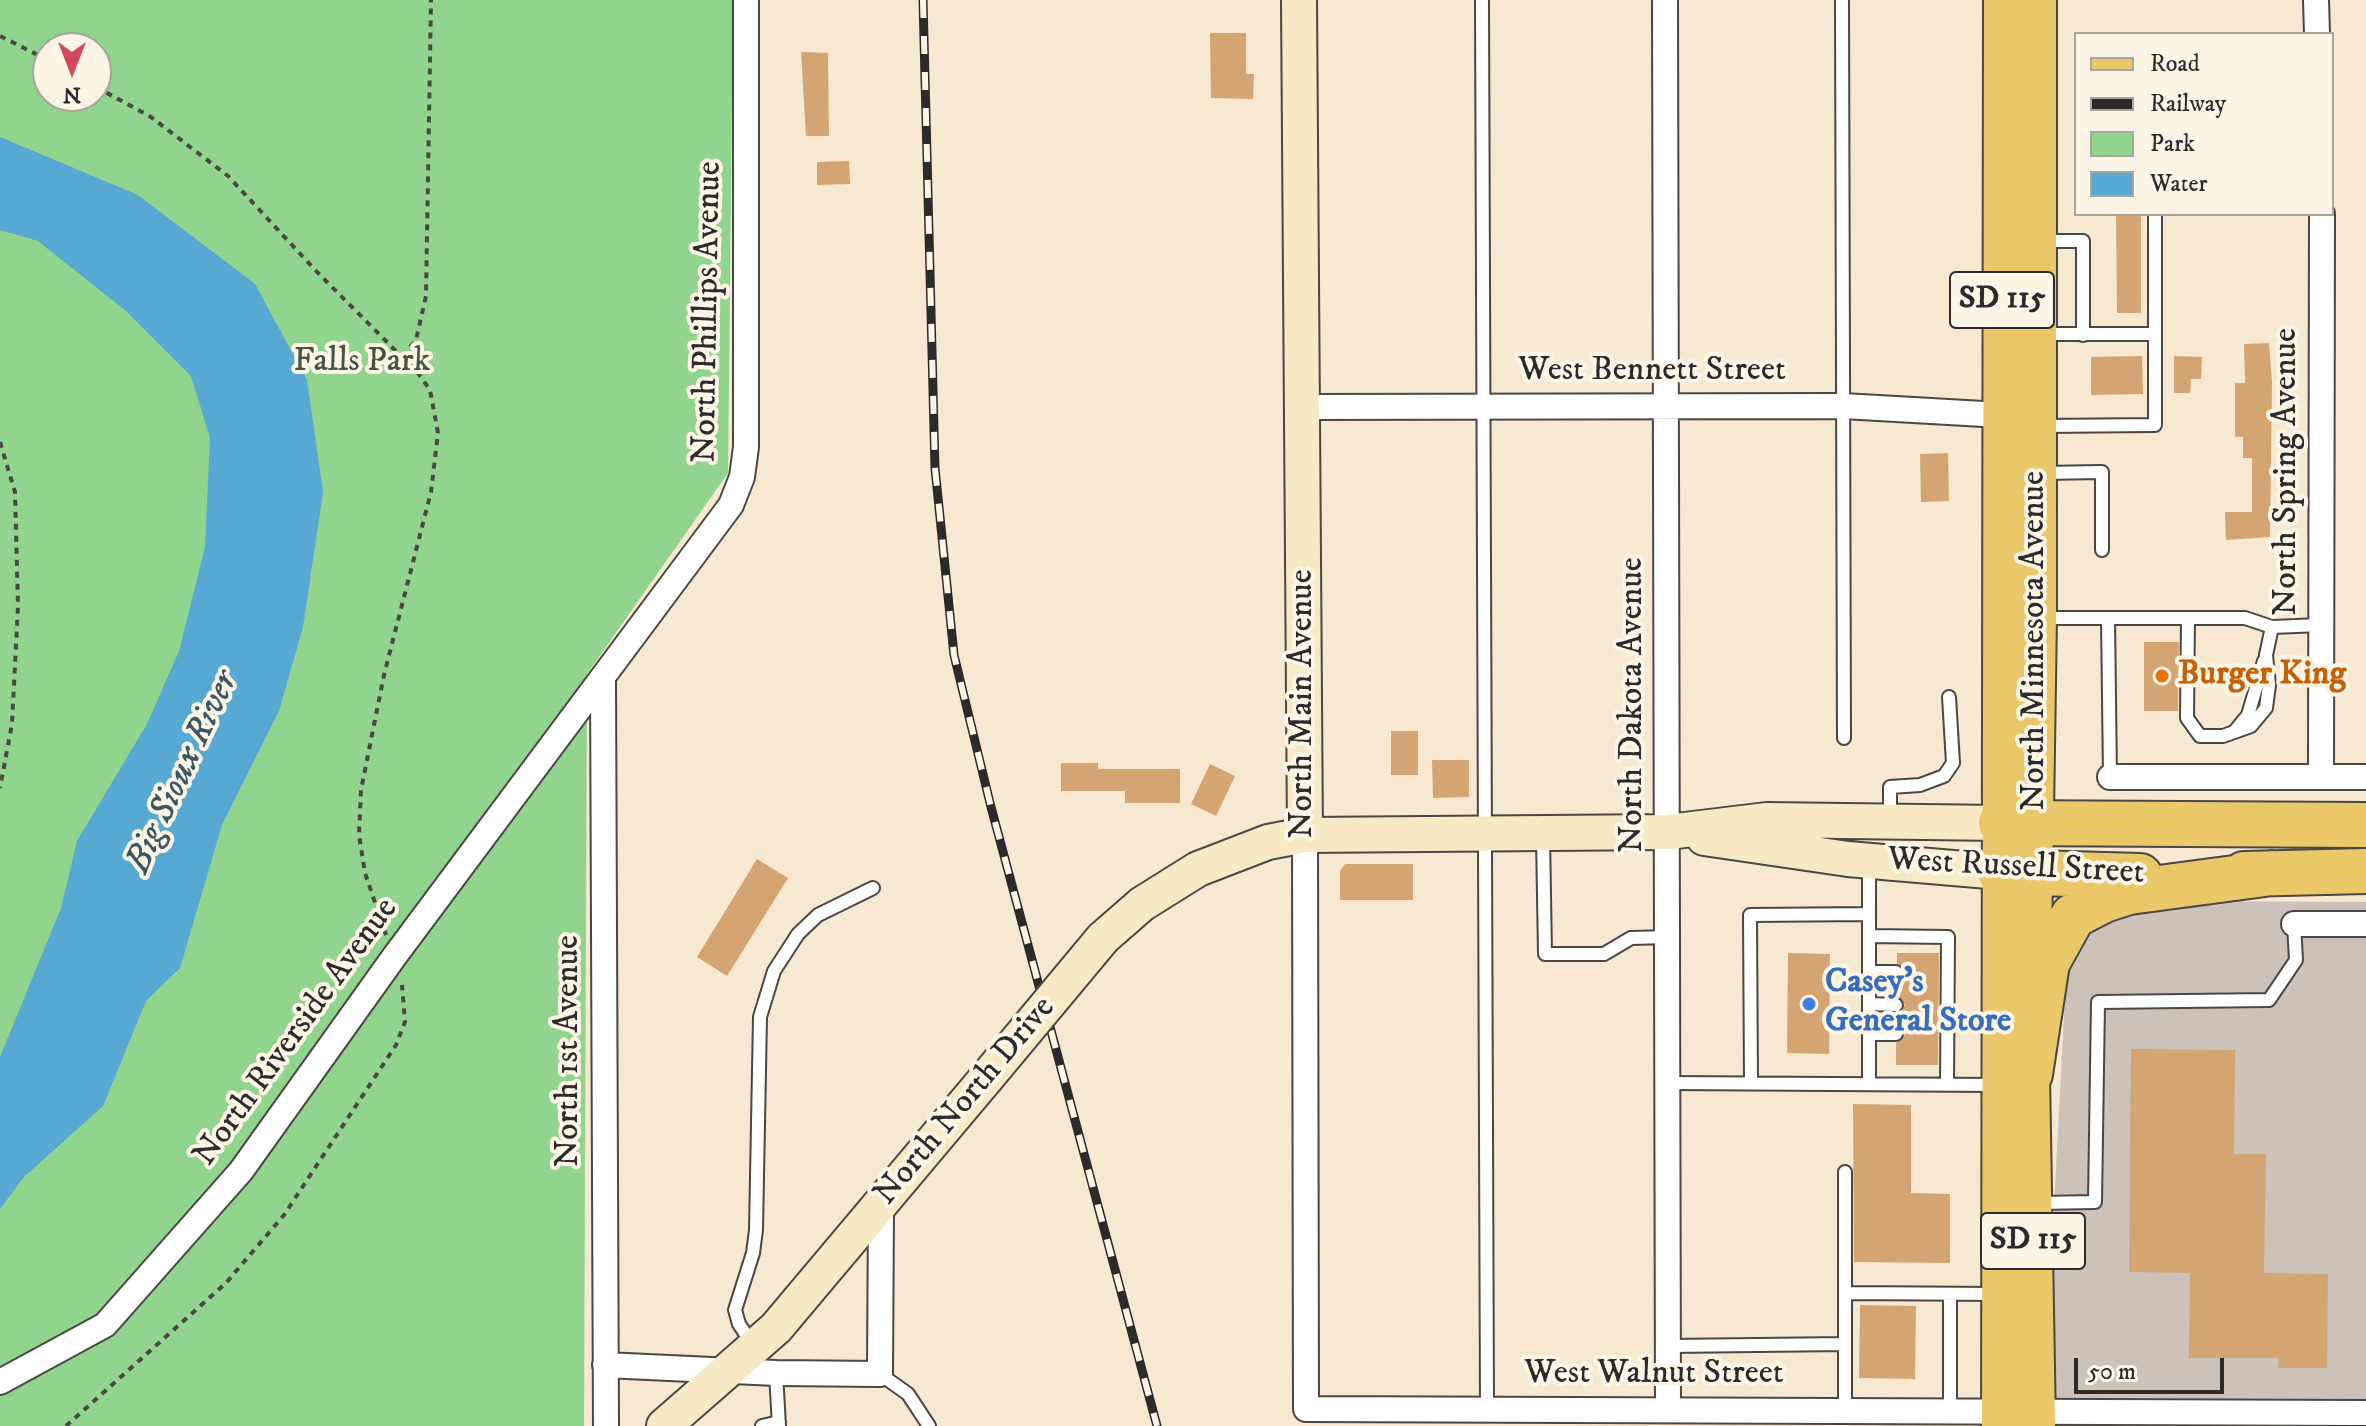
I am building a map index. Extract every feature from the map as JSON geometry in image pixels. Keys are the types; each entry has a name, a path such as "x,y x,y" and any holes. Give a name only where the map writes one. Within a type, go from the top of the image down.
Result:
{"highway":[{"name":"West Russell Street","path":"2018,823 2366,825"},
{"name":"West Russell Street","path":"2016,874 2366,871"},
{"path":"2020,1082 2047,963 2056,940 2073,916 2104,900 2129,892 2272,873"}],"main road":[{"name":"North Main Avenue","path":"1299,0 1305,835"},
{"name":"North Minnesota Avenue","path":"2003,0 2020,242 2016,874 2020,1082 2016,1203 2019,1417"},
{"name":"North Minnesota Avenue","path":"2020,242 2037,0"},
{"name":"West Russell Street","path":"1305,835 1668,832 1767,820 2018,823"},
{"name":"West Russell Street","path":"1668,832 1869,861 2016,874"},
{"name":"North North Drive","path":"664,1426 754,1363 1103,938 1142,904 1198,869 1268,842 1305,835"}],"street":[{"name":"North Phillips Avenue","path":"603,677 731,505 742,477 746,447 746,0"},
{"name":"North Dakota Avenue","path":"1665,0 1668,1410"},
{"path":"2316,0 2317,32"},
{"name":"North Spring Avenue","path":"2321,777 2322,216"},
{"name":"West Bennett Street","path":"1303,407 1843,406 2019,420"},
{"name":"North Riverside Avenue","path":"0,1382 105,1325 148,1280 241,1171 394,957 603,677"},
{"name":"North 1st Avenue","path":"603,677 606,1426"},
{"path":"2110,777 2366,777"},
{"name":"North Main Avenue","path":"1305,835 1306,1409"},
{"path":"2294,924 2366,924"},
{"path":"605,1365 754,1363 880,1374 881,1206"},
{"name":"West Walnut Street","path":"1306,1409 1668,1410 1710,1418 1782,1418 1845,1409 1906,1418 1950,1409 2019,1417 2366,1413"}],"lane":[{"path":"1482,0 1487,1409"},
{"path":"1842,0 1844,738"},
{"path":"2019,420 2155,425 2155,216"},
{"path":"2020,242 2083,241 2083,335"},
{"path":"2020,334 2155,334"},
{"path":"2019,474 2102,472 2102,550"},
{"path":"2019,618 2245,618 2272,627 2321,625"},
{"path":"2108,618 2110,777"},
{"path":"2188,618 2187,718 2200,736 2234,732 2251,726 2266,708 2269,685 2266,655 2272,627"},
{"path":"1890,822 1890,787 1920,785 1944,776 1953,763 1949,697"},
{"path":"1543,833 1545,954 1604,954 1631,938 1668,937"},
{"path":"1869,861 1869,1084"},
{"path":"762,1426 779,1424 735,1310 753,1253 756,1230 760,1017 774,971 798,934 818,915 873,888"},
{"path":"1751,1083 1750,915 1869,914"},
{"path":"2016,1203 2095,1202 2098,1002 2269,1000 2296,960 2294,924"},
{"path":"1869,936 1948,937 1944,973 1947,1084"},
{"path":"1869,972 1896,972"},
{"path":"1869,1004 1896,1005"},
{"path":"1869,1034 1896,1034"},
{"path":"1668,1083 2020,1082"},
{"path":"1845,1172 1845,1409"},
{"path":"1846,1293 2016,1294"},
{"path":"1950,1294 1950,1409"},
{"path":"1668,1346 1845,1344"},
{"path":"880,1374 908,1394 929,1426"}],"path":[{"path":"402,356 416,340 426,296 431,0"},
{"path":"0,36 32,52"},
{"path":"66,1426 226,1283 284,1215 396,1045 405,1022 406,1001 365,873 359,835 361,790 384,675 436,461 437,411 430,390 402,356 318,273 228,176 151,117 112,96"},
{"path":"0,442 15,492 18,606 12,724 0,788"}],"shaded area":[{"path":"2170,901 2366,902 2366,1426 2051,1426 2051,1264 2067,957 2082,933 2114,915"}],"green space":[{"name":"Falls Park","path":"0,0 733,0 728,473 587,674 584,1426 0,1426"}],"water":[{"name":"Big Sioux River","path":"0,137 138,195 255,284 307,380 323,492 303,627 279,711 222,825 180,968 146,1001 103,1106 24,1177 0,1209 0,1057 61,908 77,841 147,724 179,651 205,547 210,438 191,376 126,311 38,241 0,230"}],"building":[{"path":"1210,33 1246,33 1246,74 1254,74 1253,99 1211,98"},
{"path":"801,52 828,53 829,136 806,136"},
{"path":"849,161 850,184 817,185 817,162"},
{"path":"2116,216 2141,216 2141,313 2117,313"},
{"path":"2269,343 2272,383 2270,537 2226,540 2225,512 2252,512 2252,458 2243,458 2243,437 2235,437 2235,383 2245,383 2244,344"},
{"path":"2142,356 2143,394 2091,395 2091,357"},
{"path":"2174,356 2202,357 2201,379 2191,379 2190,393 2174,393"},
{"path":"1948,453 1949,501 1921,502 1920,454"},
{"path":"2144,642 2179,642 2178,711 2144,711"},
{"path":"1391,731 1418,731 1418,775 1391,775"},
{"path":"1432,760 1469,760 1469,797 1433,798"},
{"path":"1061,763 1098,763 1098,769 1180,769 1180,803 1125,803 1125,791 1061,791"},
{"path":"1210,764 1235,776 1216,816 1191,804"},
{"path":"757,859 788,878 727,976 697,957"},
{"path":"1345,864 1413,864 1413,900 1340,900 1340,871"},
{"name":"Casey's General Store","path":"1788,953 1830,954 1829,1054 1787,1053"},
{"name":"Casey's General Store","path":"1897,953 1939,953 1938,1065 1896,1065 1896,1043 1905,1035 1896,1025 1896,1014 1905,1005 1896,996 1896,981 1905,973 1897,963"},
{"path":"2131,1049 2235,1050 2234,1154 2266,1154 2264,1273 2328,1274 2327,1368 2278,1368 2279,1358 2189,1358 2190,1273 2129,1272"},
{"path":"1853,1104 1911,1105 1911,1193 1950,1194 1950,1263 1854,1262"},
{"path":"1860,1305 1916,1306 1915,1379 1859,1378"}],"railway":[{"path":"923,0 935,468 954,655 991,807 1157,1426"}],"place":[{"name":"Burger King","path":"2162,676"},
{"name":"Casey's General Store","path":"1809,1004"}]}
